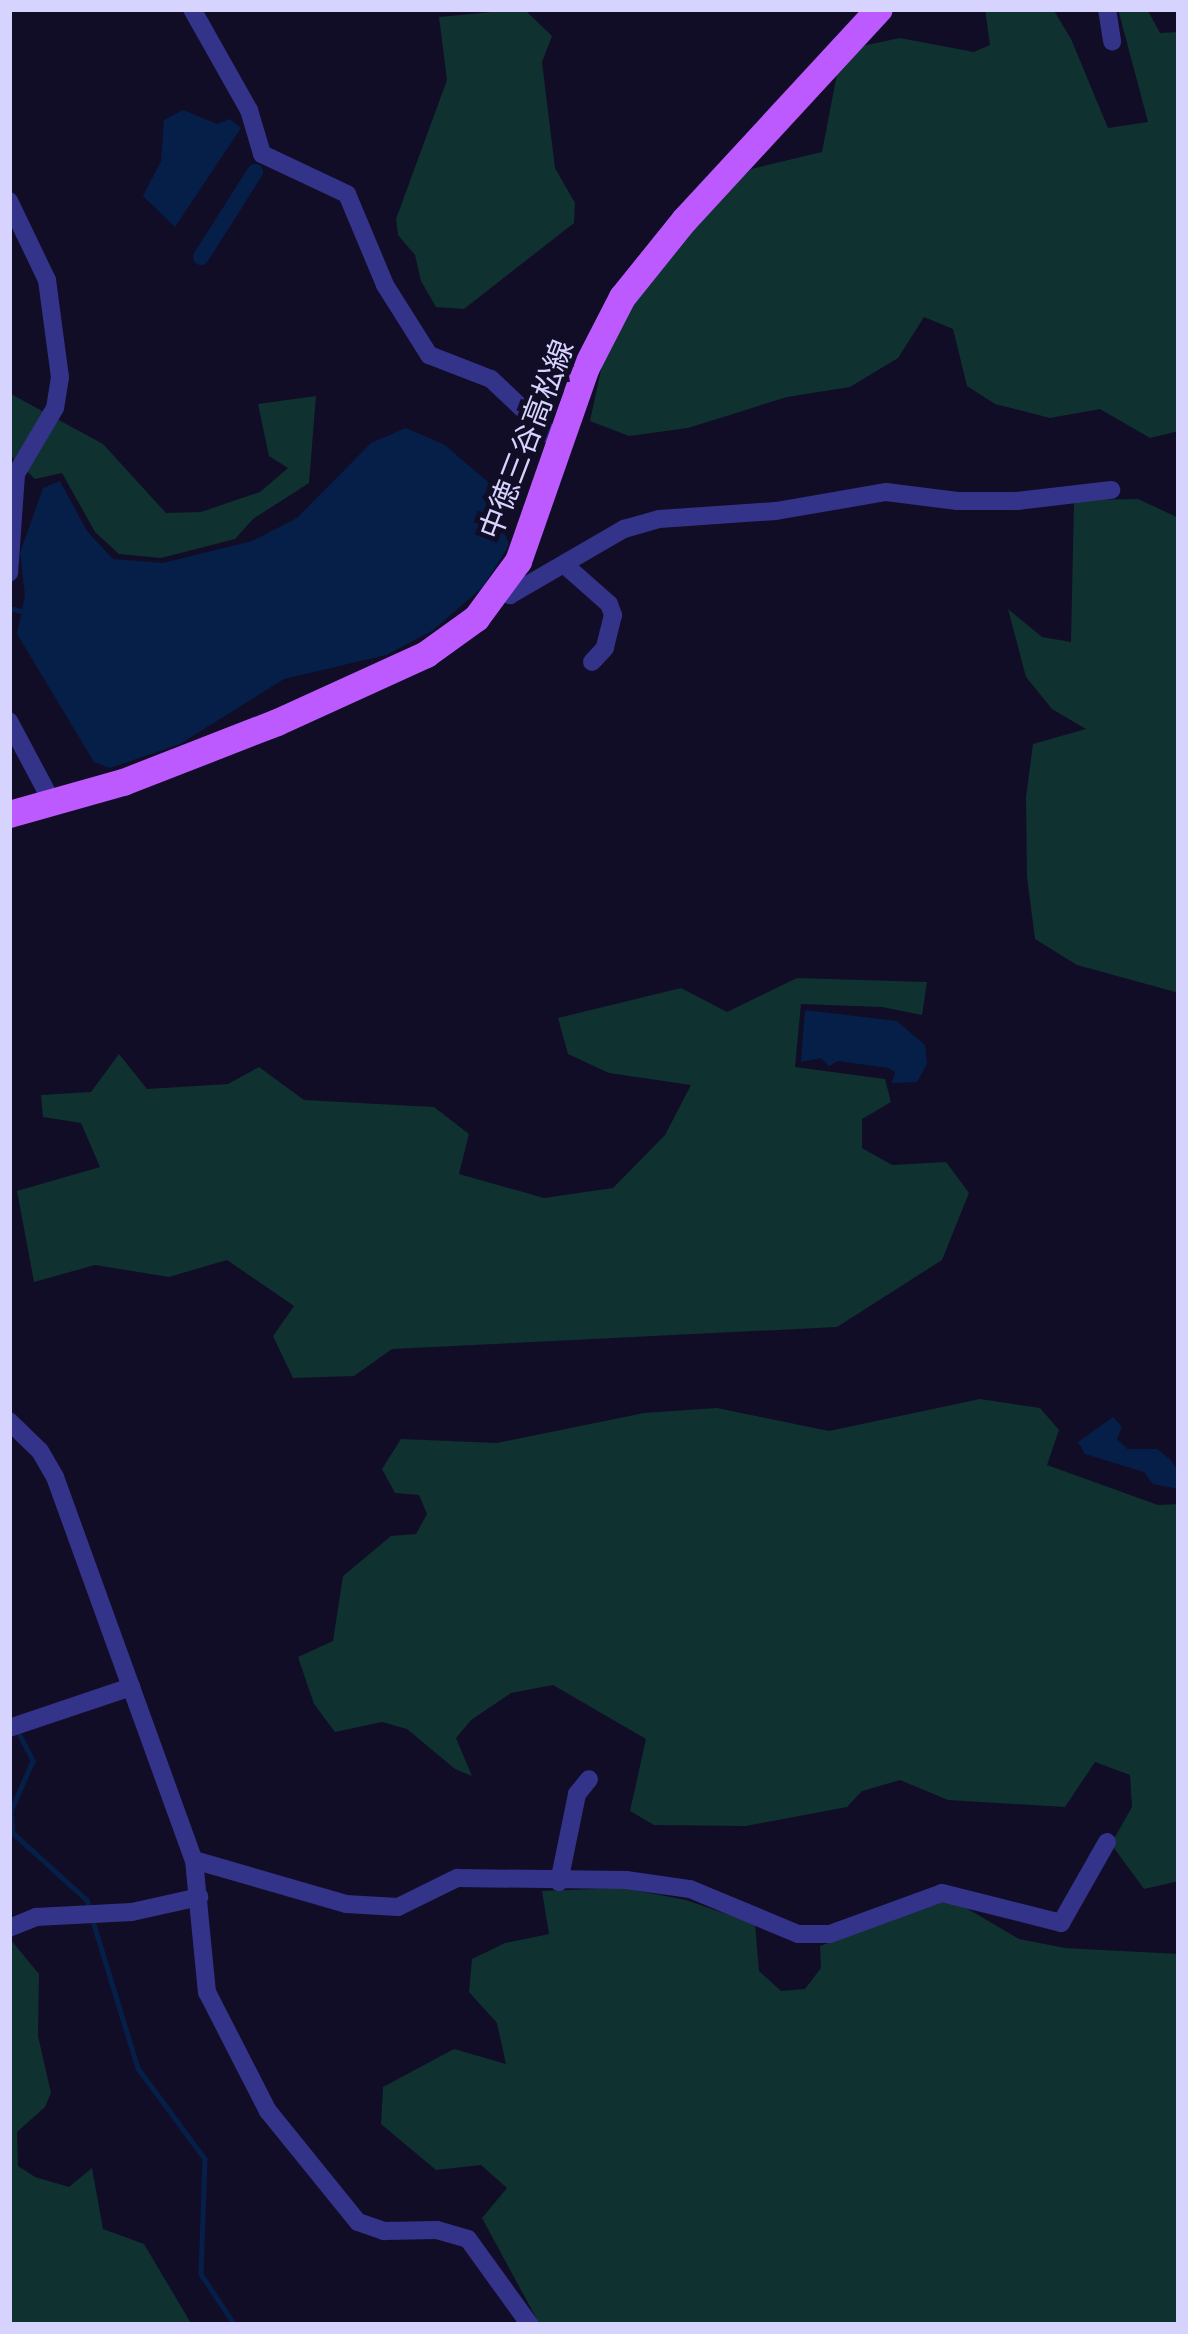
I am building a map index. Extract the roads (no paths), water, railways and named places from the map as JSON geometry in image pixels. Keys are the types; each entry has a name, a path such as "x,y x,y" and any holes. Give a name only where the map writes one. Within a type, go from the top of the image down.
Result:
{"main road":[{"name":"中徳三谷高松線","path":"9,814 175,764 368,682 450,639 500,591 532,529 586,367 622,297 684,220 879,9"}],"street":[{"path":"192,9 249,110 262,154 347,194 385,285 429,355 491,380 560,443"},
{"path":"1107,9 1112,42"},
{"path":"9,201 47,280 60,377 55,408 16,474 9,573"},
{"path":"500,591 510,596 625,529 658,519 776,512 886,492 977,501 1111,490"},
{"path":"566,566 609,604 613,615 605,648 592,662"},
{"path":"9,721 52,802"},
{"path":"9,1421 40,1451 55,1477 194,1860 199,1953 207,1992 277,2126 358,2222 384,2231 437,2230 468,2240 530,2325"},
{"path":"13,1726 131,1687"},
{"path":"559,1882 577,1794 589,1779"},
{"path":"194,1860 346,1904 398,1906 457,1878 626,1880 690,1889 798,1934 830,1934 942,1893 1061,1922 1107,1842"},
{"path":"9,1928 36,1917 90,1916 199,1897"}],"water":[{"path":"183,110 217,124 230,119 241,128 175,227 143,196 161,161 164,120"},
{"path":"406,428 445,445 488,482 509,545 483,587 432,631 386,655 284,679 180,744 110,768 94,762 17,634 25,596 20,553 43,488 60,481 87,531 113,559 163,563 252,541 297,518 371,443"},
{"path":"805,1010 897,1021 925,1045 927,1064 917,1082 892,1083 895,1072 888,1068 838,1061 829,1066 821,1058 801,1062"},
{"path":"1113,1417 1122,1427 1117,1439 1127,1449 1157,1449 1171,1460 1179,1473 1179,1489 1153,1484 1144,1472 1085,1454 1078,1442"}],"waterway":[{"path":"201,257 255,172"},
{"path":"9,608 21,611"},
{"path":"18,1731 33,1761 11,1811 13,1833 87,1900 90,1910"},
{"path":"93,1921 138,2068 205,2159 201,2274 235,2325"}]}
